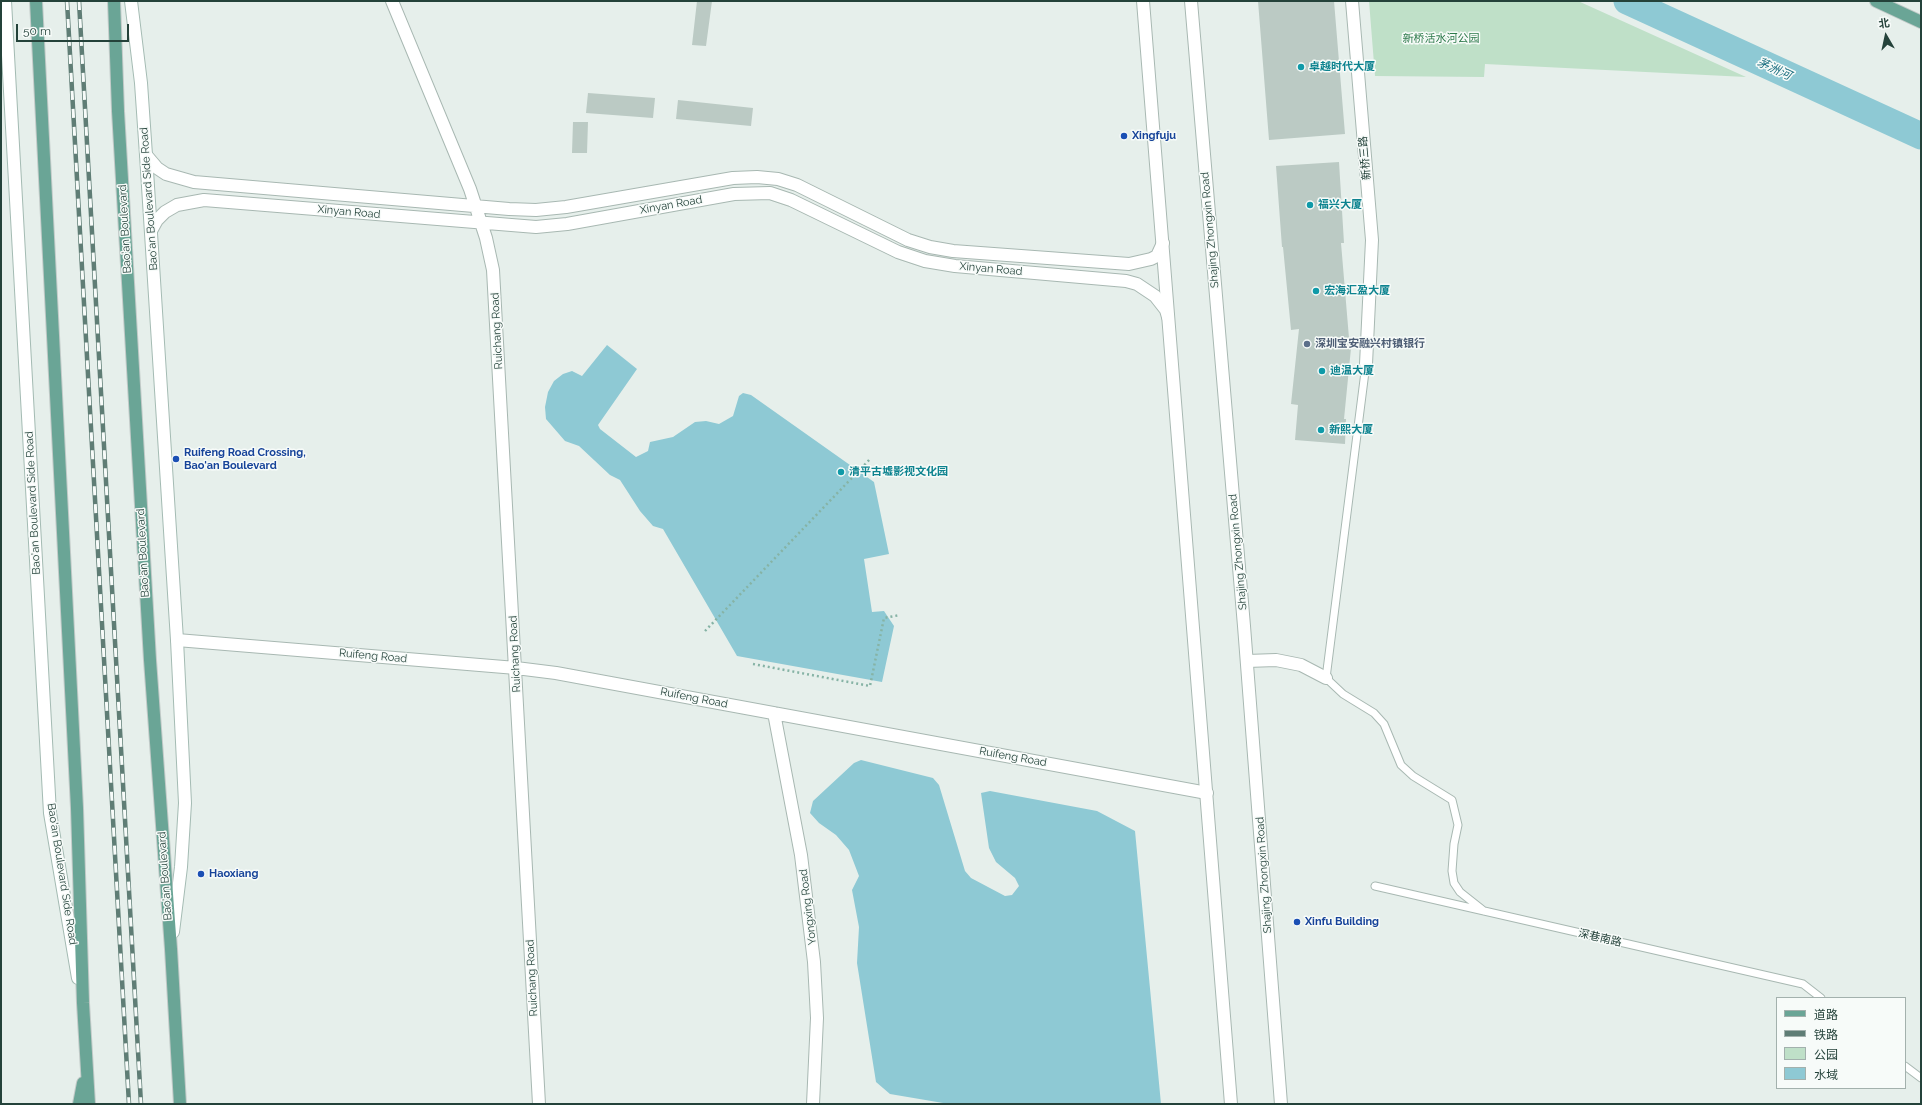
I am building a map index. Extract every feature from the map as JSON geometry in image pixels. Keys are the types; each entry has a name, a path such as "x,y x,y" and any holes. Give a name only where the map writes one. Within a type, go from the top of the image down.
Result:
{"main road":[{"path":"36,1 77,808 83,1003 89,1104"},
{"name":"Bao'an Boulevard","path":"114,1 118,111 150,660 171,949 180,1104"},
{"path":"1876,1 1921,22"},
{"path":"79,1104 86,1056"},
{"path":"178,1058 189,1104"}],"street":[{"name":"Bao'an Boulevard Side Road","path":"5,1 50,813 83,1003"},
{"name":"Bao'an Boulevard Side Road","path":"131,1 141,83 146,155 177,640 185,803 181,867 171,949"},
{"name":"Ruichang Road","path":"392,1 466,177 482,224 493,270 539,1104"},
{"path":"1143,1 1231,1104"},
{"name":"Shajing Zhongxin Road","path":"1191,1 1247,660 1281,1104"},
{"name":"新桥三路","path":"1352,1 1372,240 1366,364"},
{"name":"Xinyan Road","path":"146,155 157,168 166,174 194,182 476,207 536,210 566,207 733,178 757,177 778,179 797,185 908,240 930,247 953,251 1129,264 1151,259 1157,256 1163,243"},
{"name":"Xinyan Road","path":"151,231 157,220 165,212 177,205 204,200 521,227 552,226 734,194 770,193 791,200 898,252 925,261 955,266 1126,281 1137,284 1155,296 1161,303 1166,310 1169,322"},
{"name":"Ruifeng Road","path":"177,640 516,668 556,673 1207,793"},
{"path":"1247,660 1276,660 1301,665 1326,678"},
{"name":"Yongxing Road","path":"774,713 801,855 814,955 817,1018 813,1104"}],"lane":[{"path":"1366,364 1326,678 1343,694 1374,713 1384,724 1401,765 1413,776 1452,800 1458,825 1454,844 1452,871 1454,883 1460,892 1484,911"},
{"name":"深巷南路","path":"1375,886 1803,984 1820,997"},
{"path":"1906,1067 1921,1078"}],"path":[{"path":"705,631 871,458"},
{"path":"753,664 870,686 884,618 900,615"}],"green space":[{"name":"新桥活水河公园","path":"1369,1 1578,1 1746,77 1485,64 1484,77 1375,76"}],"water":[{"path":"607,345 637,369 598,425 600,429 636,457 648,451 650,442 673,437 695,422 706,421 719,424 733,416 739,396 743,393 751,395 874,482 889,554 864,559 872,612 884,611 894,626 882,682 737,656 663,529 653,526 640,511 620,480 610,475 579,446 565,441 546,419 545,407 548,392 554,381 563,374 572,371 582,376"},
{"path":"861,760 933,778 939,785 965,871 971,878 1005,896 1012,895 1019,886 1015,878 996,862 989,848 981,793 990,791 1097,811 1135,831 1161,1104 949,1104 890,1094 876,1082 857,963 859,927 852,890 859,876 849,850 836,835 819,823 810,813 813,801 854,763"}],"building":[{"path":"697,1 712,1 706,46 692,45"},
{"name":"卓越时代大厦","path":"1258,1 1334,1 1345,134 1269,140"},
{"path":"588,93 655,98 653,118 586,113"},
{"path":"678,100 753,108 751,126 676,119"},
{"path":"573,122 588,122 587,153 572,153"},
{"path":"1339,162 1344,243 1341,243 1349,338 1352,338 1344,419 1346,419 1345,444 1295,440 1298,405 1291,404 1299,329 1291,330 1282,247 1276,166"}],"waterway":[{"name":"茅洲河","path":"1627,1 1921,136"}],"railway":[{"path":"67,1 129,1104"},
{"path":"79,1 141,1104"}],"place":[{"name":"卓越时代大厦","path":"1301,67"},
{"name":"Xingfuju","path":"1124,136"},
{"name":"福兴大厦","path":"1310,205"},
{"name":"宏海汇盈大厦","path":"1316,291"},
{"name":"深圳宝安融兴村镇银行","path":"1307,344"},
{"name":"迪温大厦","path":"1322,371"},
{"name":"新熙大厦","path":"1321,430"},
{"name":"Ruifeng Road Crossing, Bao'an Boulevard","path":"176,459"},
{"name":"清平古墟影视文化园","path":"841,472"},
{"name":"Haoxiang","path":"201,874"},
{"name":"Xinfu Building","path":"1297,922"}]}
